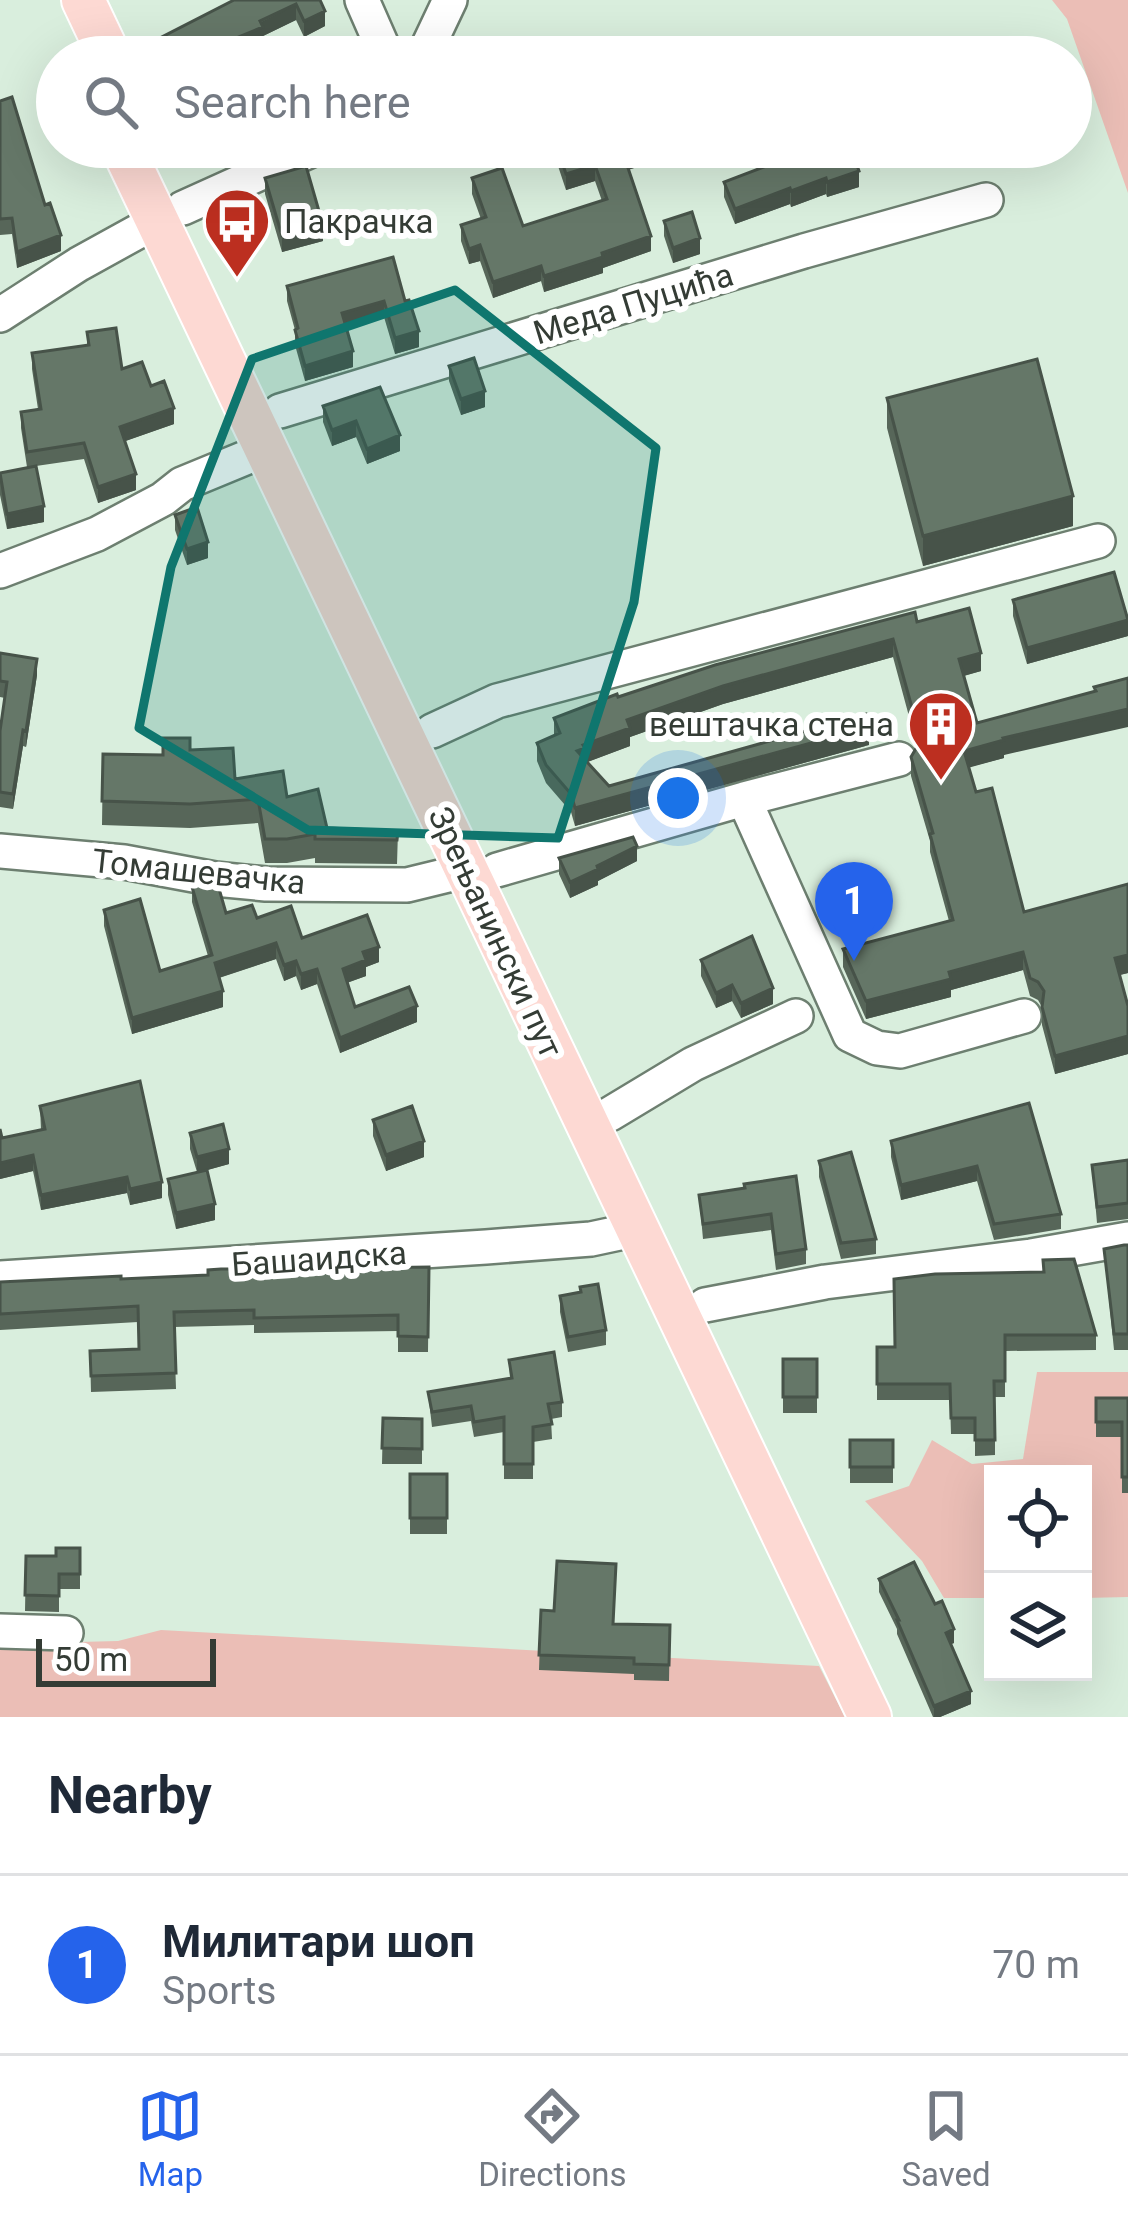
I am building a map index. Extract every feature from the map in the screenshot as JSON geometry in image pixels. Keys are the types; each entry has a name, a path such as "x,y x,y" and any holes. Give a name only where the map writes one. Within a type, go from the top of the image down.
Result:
{"main road":[{"path":"51,0 68,36"},
{"path":"82,0 100,36"},
{"name":"Зрењанински пут","path":"137,168 170,214 274,430 482,869 638,1229 871,1717"},
{"name":"Зрењанински пут","path":"159,168 170,214"},
{"name":"Зрењанински пут","path":"274,430 432,731 482,869 705,1305 899,1717"}],"street":[{"path":"362,0 378,36"},
{"path":"433,36 450,0"},
{"path":"0,315 170,214 272,168"},
{"name":"Меда Пуцића","path":"182,484 274,430 804,250 986,200"},
{"path":"77,524 159,485 182,484"},
{"path":"0,571 97,534 163,500 182,484"},
{"path":"432,731 497,700 1098,541"},
{"name":"Томашевачка","path":"0,851 124,862 266,884 407,885 898,760"},
{"path":"744,800 850,1035 878,1048 900,1051 1024,1016"},
{"path":"610,1114 693,1064 796,1016"},
{"name":"Башаидска","path":"0,1278 486,1247 638,1229"},
{"path":"705,1305 825,1282 1128,1239"},
{"path":"0,1631 66,1633"}],"highlighted area":[{"path":"455,290 656,448 634,602 558,838 308,830 139,728 171,567 252,359"}],"shaded area":[{"path":"1052,0 1128,0 1128,193 1092,90 1092,36 1073,36"},
{"path":"1037,1372 1128,1372 1128,1597 1092,1598 1092,1465 984,1465 984,1598 944,1598 922,1561 865,1501 909,1486 932,1440 972,1464 1023,1459"},
{"path":"161,1630 819,1666 845,1717 0,1717 0,1644 118,1641"}],"building":[{"path":"234,0 320,0 325,11 304,21 296,4 241,36 164,36"},
{"path":"12,97 45,205 50,203 61,235 17,252 12,218 0,219 0,101"},
{"path":"307,168 323,225 282,236 265,178"},
{"path":"502,168 523,226 607,199 596,168 628,168 651,236 544,276 541,266 493,282 480,245 469,249 461,225 486,217 472,178"},
{"path":"761,168 859,171 790,188 735,209 724,182"},
{"path":"692,212 700,238 673,248 664,221"},
{"path":"393,257 419,331 395,338 384,301 342,313 353,351 305,366 287,286"},
{"path":"116,328 122,369 142,362 151,386 164,381 174,408 120,427 136,474 98,487 84,443 27,452 21,412 41,409 32,353 89,345 87,332"},
{"path":"474,358 485,391 461,399 449,366"},
{"path":"1037,359 1073,496 923,536 887,398"},
{"path":"380,387 400,435 367,449 356,421 332,430 323,406"},
{"path":"36,466 44,506 7,514 0,473"},
{"path":"197,507 208,542 187,549 175,515"},
{"path":"1114,572 1128,620 1027,648 1013,600"},
{"path":"969,608 981,653 959,659 977,723 1128,678 1128,709 964,751 976,792 992,788 1024,912 1128,884 1128,955 1115,958 1128,1006 1128,1036 1055,1056 1042,1007 1044,991 1030,978 1023,952 949,972 951,979 866,1001 843,949 953,920 911,757 921,740 893,639 723,686 627,720 630,728 577,751 609,786 866,714 869,727 575,808 571,794 546,765 537,743 560,733 554,718 617,694 915,612 917,622"},
{"path":"0,653 37,659 13,794 0,792 0,731 7,682 0,681"},
{"path":"163,738 190,738 190,750 233,748 235,779 283,771 287,797 318,789 327,828 398,831 397,840 315,839 315,834 265,839 258,799 190,804 102,801 103,754 163,755"},
{"path":"633,837 637,846 570,882 559,858"},
{"path":"218,885 226,913 252,905 257,918 291,906 302,938 367,915 379,947 363,952 366,960 343,969 355,1007 409,987 417,1006 340,1038 317,969 301,974 296,961 284,965 276,943 215,963 223,991 132,1018 104,910 140,899 160,971 212,955 192,887"},
{"path":"752,936 773,988 741,1003 732,985 716,993 701,960"},
{"path":"140,1081 162,1182 130,1189 127,1177 41,1195 33,1155 0,1163 0,1129 2,1138 45,1129 40,1106"},
{"path":"1029,1103 1061,1214 994,1224 977,1166 901,1185 891,1141"},
{"path":"412,1106 424,1141 386,1155 373,1120"},
{"path":"223,1124 229,1149 197,1157 190,1133"},
{"path":"851,1152 876,1239 841,1243 819,1161"},
{"path":"1128,1160 1128,1203 1097,1207 1092,1165"},
{"path":"207,1170 215,1204 176,1213 168,1179"},
{"path":"796,1176 806,1249 776,1254 771,1214 703,1224 699,1195"},
{"path":"1128,1245 1128,1334 1114,1334 1104,1249"},
{"path":"1074,1259 1096,1335 1005,1335 1005,1381 994,1381 995,1440 975,1440 975,1418 951,1418 950,1384 877,1384 877,1347 895,1347 894,1279 1044,1272 1043,1260"},
{"path":"362,1262 362,1268 429,1267 428,1337 398,1336 398,1315 254,1318 254,1310 174,1312 176,1373 91,1376 90,1351 139,1349 138,1306 0,1314 0,1282 208,1275 208,1270 221,1269 237,1269 237,1274 323,1272 323,1263"},
{"path":"598,1284 606,1330 568,1337 560,1296"},
{"path":"554,1352 562,1402 548,1404 552,1424 533,1427 533,1464 504,1464 504,1417 474,1422 471,1406 432,1412 428,1392 512,1378 509,1360"},
{"path":"783,1359 817,1359 817,1397 783,1397"},
{"path":"1096,1398 1128,1398 1128,1477 1122,1477 1122,1422 1096,1422"},
{"path":"383,1418 422,1419 422,1449 382,1448"},
{"path":"850,1440 893,1440 893,1467 850,1467"},
{"path":"410,1474 447,1474 447,1518 410,1518"},
{"path":"56,1548 80,1548 80,1574 59,1574 59,1596 25,1595 26,1556 56,1556"},
{"path":"557,1561 616,1564 613,1624 670,1625 669,1665 634,1664 634,1658 539,1655 541,1610 554,1611"},
{"path":"914,1562 935,1604 942,1601 954,1629 946,1633 971,1691 934,1706 879,1579"}],"place":[{"name":"Пакрачка","path":"237,280"},
{"name":"вештачка стена","path":"941,783"},
{"name":"Милитари шоп","path":"854,961"}]}
